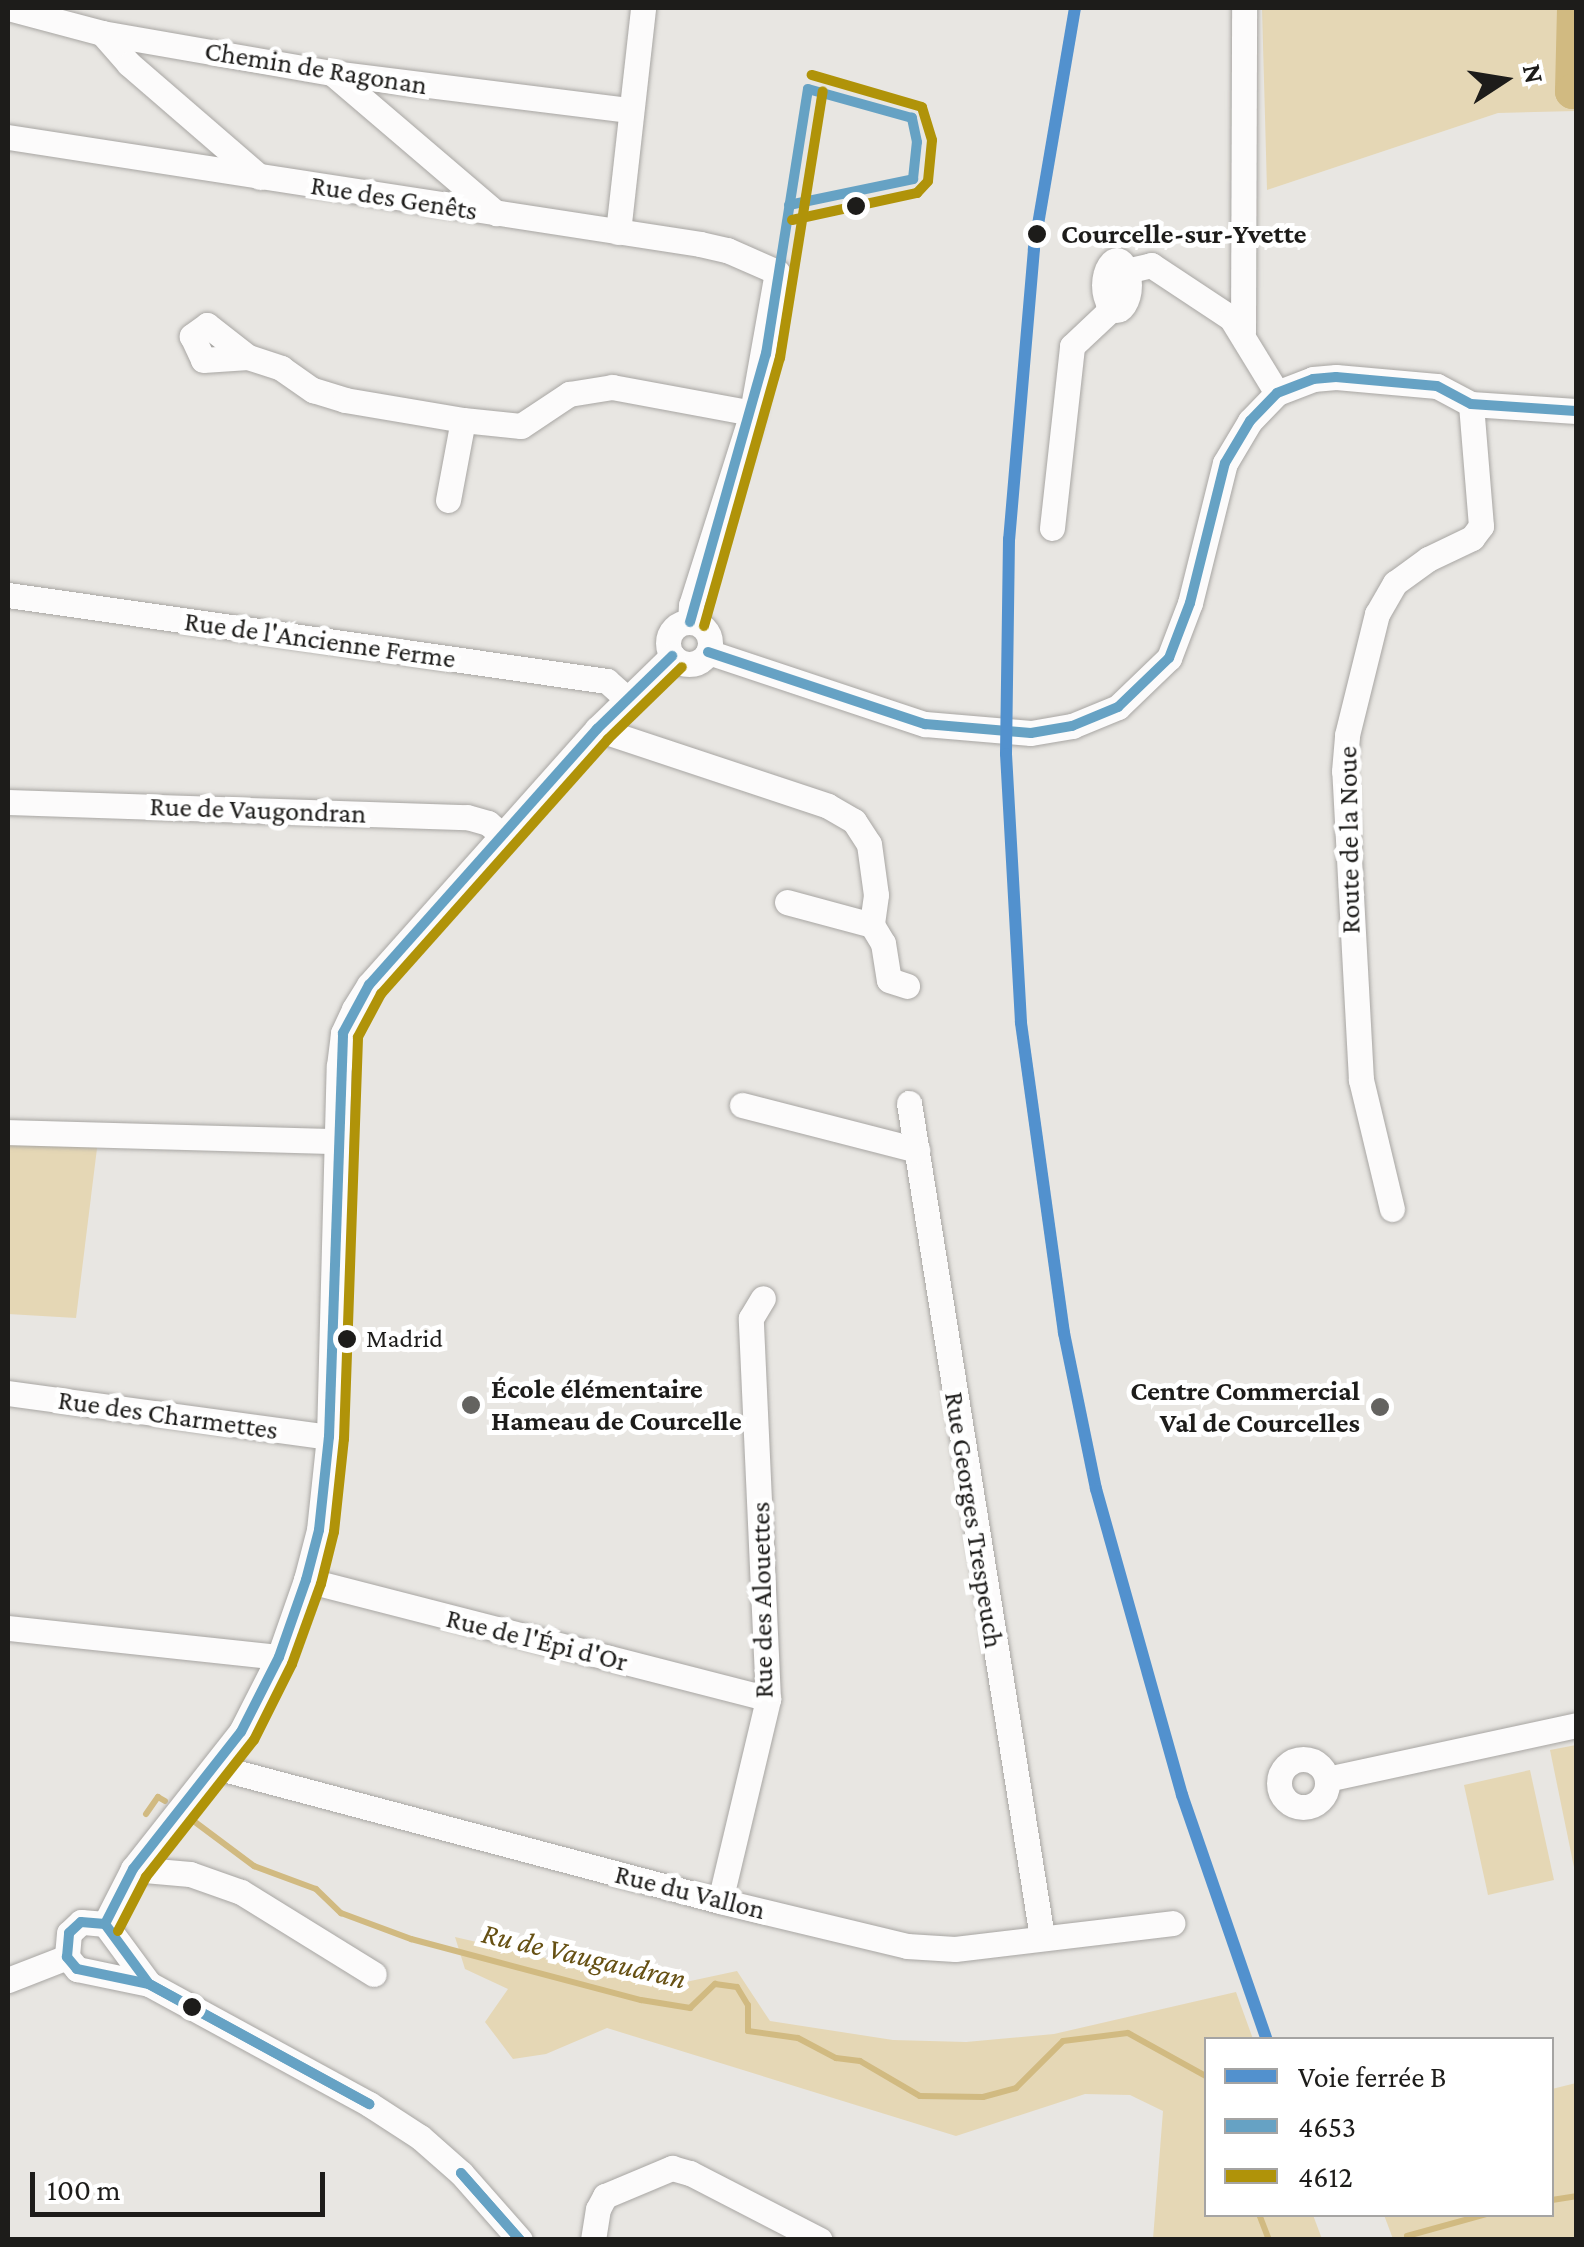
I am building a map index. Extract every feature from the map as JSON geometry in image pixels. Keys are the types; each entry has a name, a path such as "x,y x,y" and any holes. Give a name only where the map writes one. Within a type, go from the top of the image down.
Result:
{"street":[{"name":"Chemin de Ragonan","path":"8,8 102,33 332,73 628,110"},
{"path":"618,232 628,110 643,8"},
{"path":"1243,332 1244,8"},
{"path":"102,33 129,64 260,176"},
{"path":"332,73 497,214"},
{"name":"Rue des Genêts","path":"8,136 727,250 777,272 752,413"},
{"path":"1052,528 1072,346 1107,313 1120,277 1151,264 1231,318 1278,394"},
{"path":"248,358 280,368 313,390 345,400 463,420 521,426 570,394 612,387 752,413 691,605 690,622"},
{"path":"708,652 926,724 1031,733 1072,726 1103,714 1147,684 1169,658 1190,603 1225,462 1250,422 1278,394 1313,380 1336,377 1437,386 1472,404 1576,411"},
{"name":"Route de la Noue","path":"1392,1209 1360,1069 1345,787 1347,735 1378,614 1396,583 1428,559 1472,538 1481,526 1472,404"},
{"path":"448,500 463,420"},
{"name":"Rue de l'Ancienne Ferme","path":"8,596 607,681 626,699"},
{"path":"690,622 707,632 708,652"},
{"path":"690,622 672,630 668,643 672,656 689,664 708,652"},
{"path":"91,1974 112,1963 111,1932 133,1869 241,1732 279,1656 306,1580 318,1530 329,1438 336,1141 343,1034 354,1008 370,984 598,729 672,656"},
{"path":"598,729 828,806 854,821 870,844 876,895 872,924 884,943 889,980 907,986"},
{"name":"Rue de Vaugondran","path":"8,802 468,817 488,823 503,836"},
{"path":"787,902 872,924"},
{"name":"Rue Georges Trespeuch","path":"909,1103 1042,1938"},
{"path":"742,1106 917,1150"},
{"path":"8,1132 336,1141"},
{"name":"Rue des Alouettes","path":"720,1901 768,1698 751,1318 763,1298"},
{"name":"Rue des Charmettes","path":"8,1392 329,1438"},
{"name":"Rue de l'Épi d'Or","path":"306,1580 768,1698"},
{"path":"8,1628 279,1656"},
{"path":"1326,1779 1576,1725"},
{"name":"Rue du Vallon","path":"216,1767 720,1901 907,1946 954,1949 1172,1923"},
{"path":"133,1869 190,1874 241,1892 374,1974"},
{"path":"149,1984 111,1932 89,1920 74,1926 66,1940 66,1957 76,1969 149,1984 369,2104 420,2137 473,2186 520,2240"},
{"path":"8,1980 66,1957"},
{"path":"593,2240 604,2196 672,2168 690,2173 820,2240"}],"shaded area":[{"path":"1262,8 1576,8 1576,111 1498,113 1267,190"},
{"path":"8,1121 100,1124 76,1318 8,1314"},
{"path":"1576,1745 1576,1877 1550,1750"},
{"path":"1530,1770 1554,1880 1488,1895 1464,1785"},
{"path":"455,1937 667,1986 737,1971 770,2021 893,2040 966,2042 1054,2034 1236,1992 1252,2037 1204,2037 1204,2217 1314,2217 1322,2239 1153,2239 1163,2111 1130,2095 1085,2094 956,2136 607,2028 546,2054 513,2059 485,2022 508,1989 465,1969"},
{"path":"1576,2083 1576,2239 1393,2239 1385,2217 1554,2217 1554,2088"}],"waterway":[{"path":"1574,8 1572,91 1576,91"},
{"name":"Ru de Vaugaudran","path":"146,1814 158,1797 165,1801"},
{"name":"Ru de Vaugaudran","path":"195,1822 254,1866 316,1889 341,1913 411,1939 641,2000 690,2008 715,1984 737,1987 748,2005 748,2031 798,2038 836,2058 860,2061 920,2096 983,2097 1016,2088 1063,2041 1128,2033 1204,2075"},
{"path":"1554,2200 1576,2196"},
{"name":"Ru de Vaugaudran","path":"1260,2217 1269,2240"},
{"path":"1407,2236 1476,2217"}],"rail line":[{"name":"B","path":"1075,8 1034,249 1009,539 1006,754 1021,1023 1064,1333 1096,1489 1182,1795 1266,2037"}],"transit line":[{"name":"4612","path":"792,220 917,193 928,181 932,140 922,107 812,75"},
{"name":"4653","path":"789,205 913,179 917,142 912,118 808,89"},
{"name":"4653","path":"690,622 766,354 808,89"},
{"name":"4612","path":"704,626 780,358 823,91"},
{"name":"4653","path":"708,652 925,724 1031,733 1072,726 1118,707 1169,658 1190,603 1225,463 1250,421 1277,393 1313,379 1336,377 1437,386 1471,404 1576,411"},
{"name":"4653","path":"105,1924 133,1869 241,1732 279,1657 306,1580 319,1530 329,1437 343,1033 369,985 597,729 672,656"},
{"name":"4612","path":"118,1931 146,1877 254,1740 292,1664 321,1584 334,1532 344,1439 358,1037 381,994 608,739 682,667"},
{"name":"4653","path":"81,1922 105,1924 149,1984 77,1969 67,1957 69,1933 81,1922"},
{"name":"4653","path":"149,1984 369,2104"},
{"name":"4653","path":"149,1984 369,2104"},
{"name":"4653","path":"461,2173 520,2240"},
{"name":"4653","path":"461,2173 520,2240"}],"place":[{"name":"Courcelle-sur-Yvette","path":"1037,234"},
{"name":"Madrid","path":"347,1339"},
{"name":"École élémentaire Hameau de Courcelle","path":"471,1405"},
{"name":"Centre Commercial Val de Courcelles","path":"1380,1407"}]}
